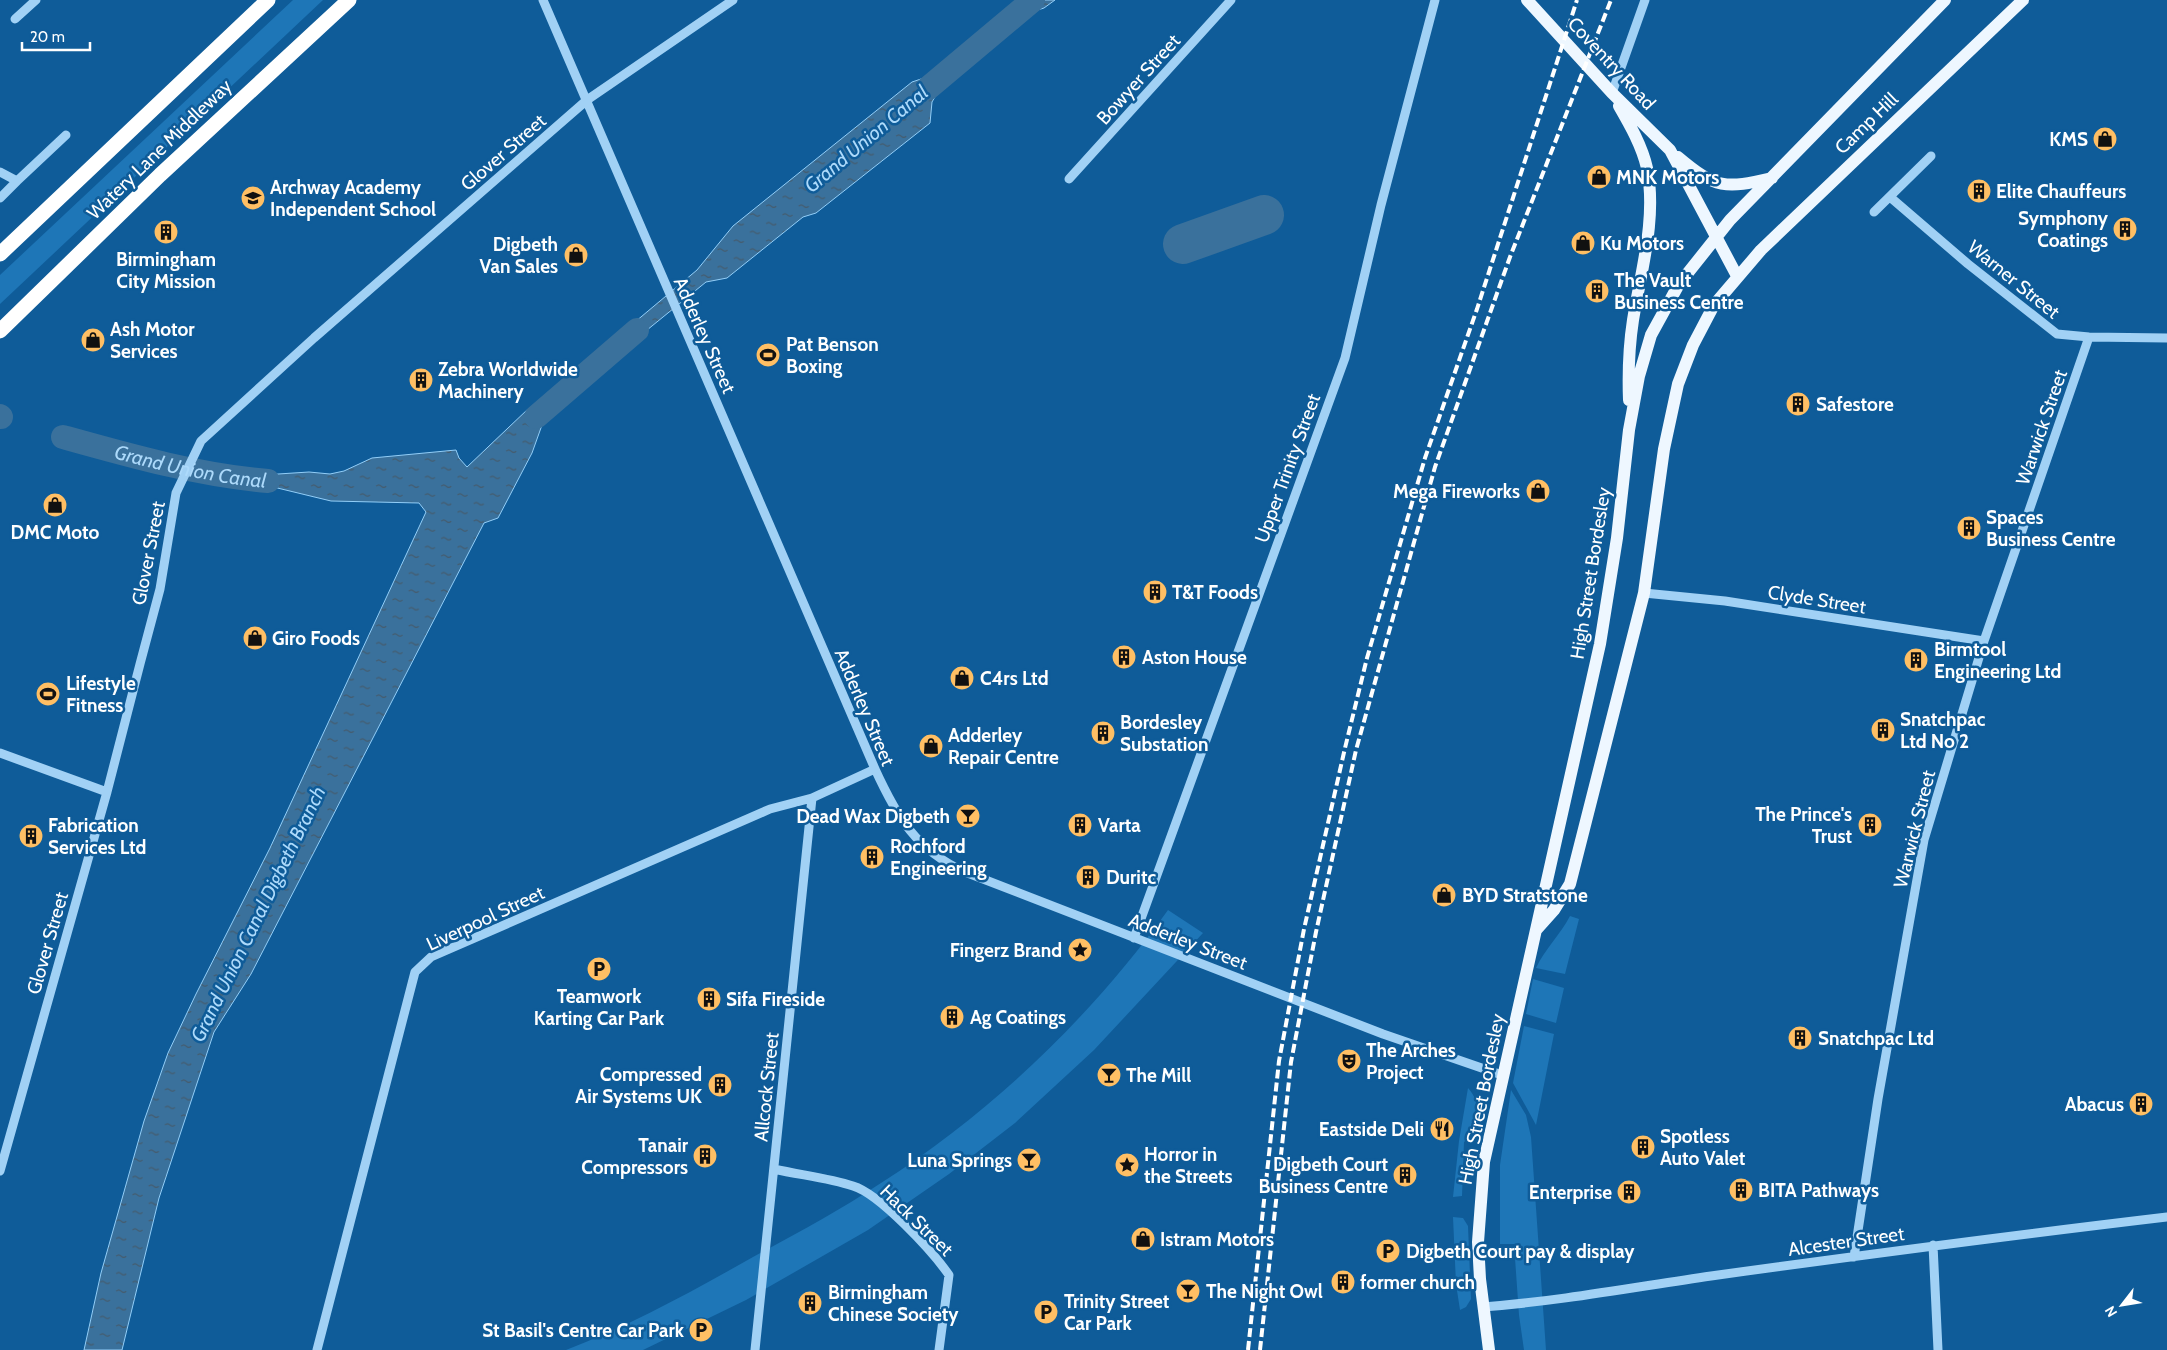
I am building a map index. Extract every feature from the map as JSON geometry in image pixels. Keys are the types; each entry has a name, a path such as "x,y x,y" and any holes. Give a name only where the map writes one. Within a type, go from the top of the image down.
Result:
{"highway":[{"name":"Watery Lane Middleway","path":"0,254 268,0"},
{"name":"Watery Lane Middleway","path":"0,331 166,168 349,0"}],"main road":[{"name":"Coventry Road","path":"1527,0 1612,93 1670,150 1695,171 1714,183 1742,185 1772,178"},
{"name":"Camp Hill","path":"1716,238 1945,0"},
{"name":"Camp Hill","path":"1737,276 1826,187 2023,0"},
{"path":"1612,93 1633,131 1647,167 1650,197 1649,224 1633,322 1629,362 1629,430"},
{"name":"Coventry Road","path":"1670,150 1737,276"},
{"name":"High Street Bordesley","path":"1489,1350 1483,1307 1478,1242 1479,1207 1484,1162 1600,644 1617,538 1629,430 1639,376 1651,335 1679,284 1716,238"},
{"name":"High Street Bordesley","path":"1536,930 1554,910 1570,884 1644,593 1664,449 1678,384 1692,345 1714,306 1737,276"}],"street":[{"path":"15,19 36,0"},
{"name":"Adderley Street","path":"543,0 874,769 890,802 908,831 932,854 965,872 1383,1034 1502,1075"},
{"name":"Glover Street","path":"0,1171 107,792 160,588 176,493 201,441 307,344 587,100 733,0"},
{"name":"Bowyer Street","path":"1068,179 1231,0"},
{"name":"Upper Trinity Street","path":"1134,938 1345,358 1381,205 1435,0"},
{"path":"1612,93 1645,0"},
{"path":"0,198 66,135"},
{"path":"1874,212 1931,156"},
{"path":"0,172 17,181"},
{"name":"Warner Street","path":"1890,196 1968,264 2057,334 2089,337 2167,338"},
{"name":"Warwick Street","path":"1854,1256 1878,1099 1924,840 1984,641 2089,337"},
{"name":"Clyde Street","path":"1644,593 1725,601 1984,641"},
{"path":"0,753 107,792"},
{"name":"Liverpool Street","path":"317,1350 415,972 431,957 458,945 770,809 812,798 874,769"},
{"name":"Allcock Street","path":"755,1350 812,798"},
{"name":"Hack Street","path":"774,1169 855,1186 866,1192 893,1214 926,1246 949,1275 938,1350"},
{"name":"Alcester Street","path":"1483,1307 1530,1303 1933,1245 2167,1217"},
{"path":"1933,1245 1938,1350"}],"shaded area":[{"path":"293,0 323,0 0,304 0,275"},
{"path":"1168,910 1203,933 1094,1050 1015,1123 949,1174 868,1230 746,1300 643,1350 566,1350 638,1319 802,1231 881,1183 922,1155 962,1125 1037,1060 1106,988"},
{"path":"1570,916 1579,919 1565,974 1536,968 1562,929"},
{"path":"1533,979 1564,988 1556,1023 1526,1014"},
{"path":"1524,1026 1554,1034 1536,1125 1513,1083"},
{"path":"1468,1088 1476,1103 1476,1131 1464,1142 1462,1196 1453,1197 1459,1141"},
{"path":"1511,1090 1526,1115 1531,1137 1546,1350 1524,1350 1519,1315 1514,1244 1500,1244 1500,1165"},
{"path":"1453,1217 1463,1218 1468,1226 1471,1299 1466,1307 1460,1310 1456,1284"}],"water":[{"path":"1022,0 1055,0 1044,8 1012,18"},
{"path":"951,69 932,102 930,123 816,213 803,217 727,278 706,282 636,339 619,345 629,327 697,270 733,226 912,82"},
{"name":"Grand Union Canal Digbeth Branch","path":"559,396 547,411 532,453 498,518 484,523 251,974 214,1032 159,1198 122,1350 84,1350 101,1273 144,1121 168,1053 270,848 426,512 419,503 331,501 232,477 309,472 330,474 344,471 372,458 456,450 459,458 467,467 528,409"}],"waterway":[{"name":"Grand Union Canal","path":"927,89 1033,0"},
{"path":"1183,244 1264,215"},
{"name":"Grand Union Canal","path":"536,417 637,330"},
{"name":"Grand Union Canal","path":"63,437 139,458 190,469 268,481"}],"railway":[{"path":"1248,1350 1279,1061 1304,929 1345,748 1367,658 1425,458 1477,309 1577,0"},
{"path":"1260,1350 1291,1062 1316,932 1356,750 1435,467 1510,257 1611,0"}],"place":[{"name":"KMS","path":"2105,139"},
{"name":"MNK Motors","path":"1599,177"},
{"name":"Elite Chauffeurs","path":"1979,191"},
{"name":"Archway Academy Independent School","path":"253,198"},
{"name":"Symphony Coatings","path":"2125,229"},
{"name":"Birmingham City Mission","path":"166,232"},
{"name":"Ku Motors","path":"1583,243"},
{"name":"Digbeth Van Sales","path":"576,255"},
{"name":"The Vault Business Centre","path":"1597,291"},
{"name":"Ash Motor Services","path":"93,340"},
{"name":"Pat Benson Boxing","path":"768,355"},
{"name":"Zebra Worldwide Machinery","path":"421,380"},
{"name":"Safestore","path":"1798,404"},
{"name":"Mega Fireworks","path":"1538,491"},
{"name":"DMC Moto","path":"55,505"},
{"name":"Spaces Business Centre","path":"1969,528"},
{"name":"T&T Foods","path":"1155,592"},
{"name":"Giro Foods","path":"255,638"},
{"name":"Aston House","path":"1124,657"},
{"name":"Birmtool Engineering Ltd","path":"1916,660"},
{"name":"C4rs Ltd","path":"962,678"},
{"name":"Lifestyle Fitness","path":"48,694"},
{"name":"Snatchpac Ltd No 2","path":"1883,730"},
{"name":"Bordesley Substation","path":"1103,733"},
{"name":"Adderley Repair Centre","path":"931,746"},
{"name":"Dead Wax Digbeth","path":"968,816"},
{"name":"Varta","path":"1080,825"},
{"name":"The Prince's Trust","path":"1870,825"},
{"name":"Fabrication Services Ltd","path":"31,836"},
{"name":"Rochford Engineering","path":"872,857"},
{"name":"Duritc","path":"1088,877"},
{"name":"BYD Stratstone","path":"1444,895"},
{"name":"Fingerz Brand","path":"1080,950"},
{"name":"Teamwork Karting Car Park","path":"599,969"},
{"name":"Sifa Fireside","path":"709,999"},
{"name":"Ag Coatings","path":"952,1017"},
{"name":"Snatchpac Ltd","path":"1800,1038"},
{"name":"The Arches Project","path":"1349,1061"},
{"name":"The Mill","path":"1109,1075"},
{"name":"Compressed Air Systems UK","path":"720,1085"},
{"name":"Abacus","path":"2141,1104"},
{"name":"Eastside Deli","path":"1442,1129"},
{"name":"Spotless Auto Valet","path":"1643,1147"},
{"name":"Tanair Compressors","path":"705,1156"},
{"name":"Luna Springs","path":"1029,1160"},
{"name":"Horror in the Streets","path":"1127,1165"},
{"name":"Digbeth Court Business Centre","path":"1405,1175"},
{"name":"BITA Pathways","path":"1741,1190"},
{"name":"Enterprise","path":"1629,1192"},
{"name":"Istram Motors","path":"1143,1239"},
{"name":"Digbeth Court pay & display","path":"1388,1251"},
{"name":"former church","path":"1343,1282"},
{"name":"The Night Owl","path":"1188,1291"},
{"name":"Birmingham Chinese Society","path":"810,1303"},
{"name":"Trinity Street Car Park","path":"1046,1312"},
{"name":"St Basil's Centre Car Park","path":"701,1330"}]}
